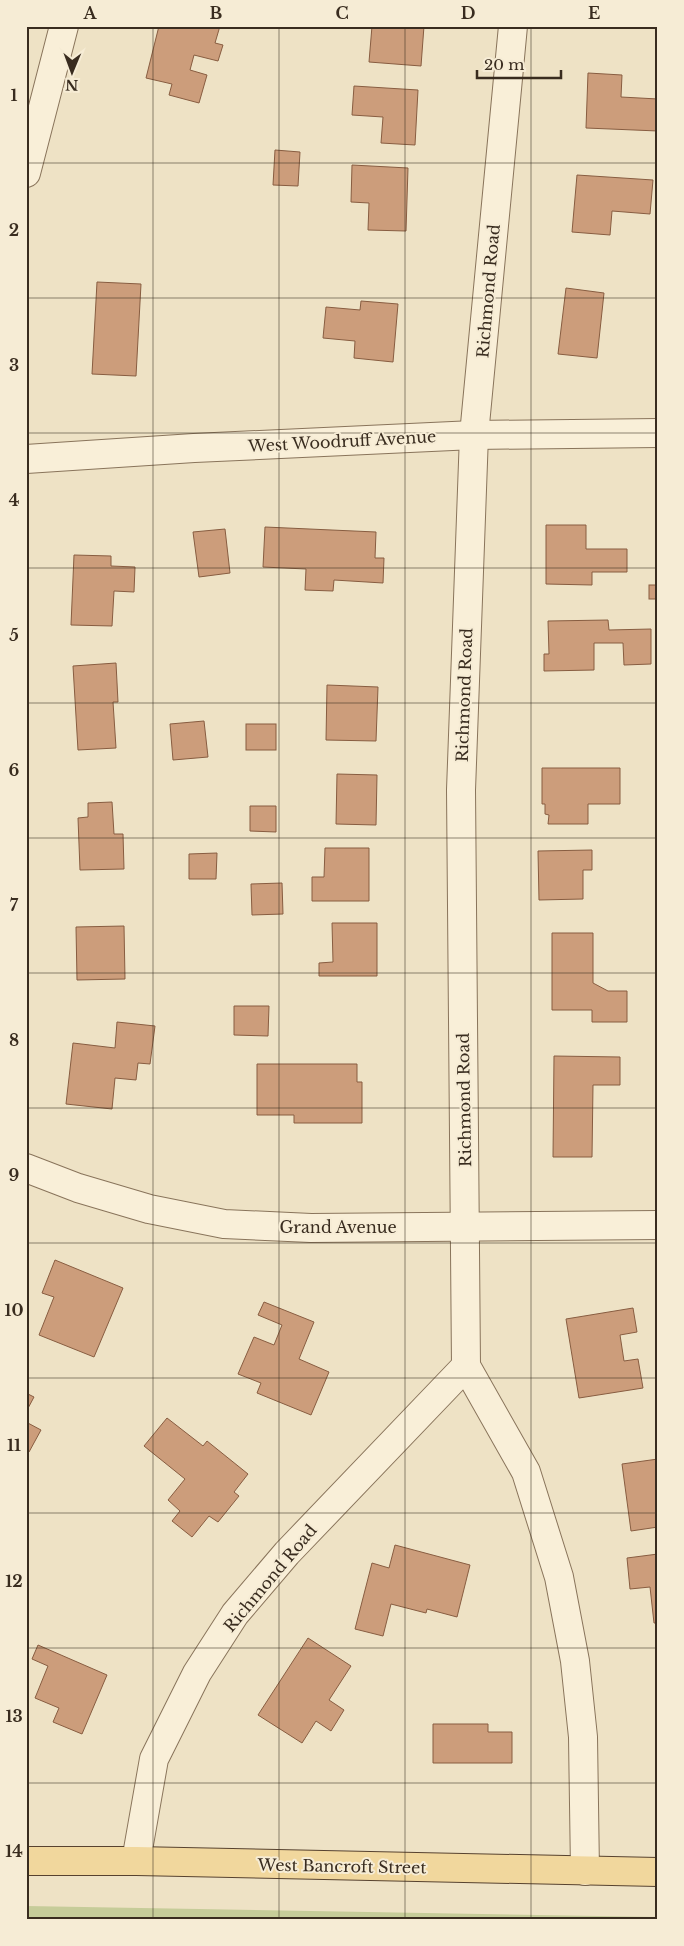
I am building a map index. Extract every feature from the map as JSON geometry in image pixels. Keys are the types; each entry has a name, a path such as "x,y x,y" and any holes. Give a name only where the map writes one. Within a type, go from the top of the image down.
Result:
{"main road":[{"name":"West Bancroft Street","path":"26,1861 136,1861 658,1872"}],"street":[{"path":"26,173 64,26"},
{"name":"Richmond Road","path":"513,26 474,435 461,790 466,1366 526,1472 560,1578 575,1661 583,1737 585,1871"},
{"name":"West Woodruff Avenue","path":"26,459 194,448 474,435 658,433"},
{"name":"Grand Avenue","path":"26,1168 78,1188 149,1209 224,1224 311,1228 658,1225"},
{"name":"Richmond Road","path":"136,1861 154,1759 197,1673 236,1614 287,1553 466,1366"}],"green space":[{"path":"26,1906 658,1917 658,1920 26,1920"}],"building":[{"path":"159,26 220,26 215,43 223,45 218,61 194,55 190,70 207,75 199,103 169,95 172,84 146,78"},
{"path":"372,26 424,26 421,66 369,62"},
{"path":"588,73 622,75 621,97 658,99 658,131 586,128"},
{"path":"354,86 418,90 415,145 381,143 383,117 352,115"},
{"path":"275,150 300,152 298,186 273,185"},
{"path":"352,165 408,168 406,231 368,230 369,203 351,202"},
{"path":"577,175 653,180 650,214 612,211 610,235 572,232"},
{"path":"97,282 141,284 136,376 92,374"},
{"path":"566,288 604,293 597,358 558,354"},
{"path":"361,301 398,304 393,362 354,358 355,341 323,338 326,307 360,310"},
{"path":"546,525 586,525 586,549 627,549 627,572 592,572 592,585 546,584"},
{"path":"265,527 376,532 375,558 384,558 383,583 334,580 333,591 305,590 306,569 263,567"},
{"path":"225,529 230,573 199,577 193,532"},
{"path":"74,555 111,556 111,566 135,567 134,592 114,591 112,626 71,625"},
{"path":"649,585 658,585 658,599 649,599"},
{"path":"608,620 609,630 651,629 651,664 624,665 623,643 594,643 594,670 544,671 544,654 549,654 548,621"},
{"path":"116,663 118,702 113,702 116,748 78,750 73,666"},
{"path":"327,685 378,687 376,741 326,740"},
{"path":"204,721 208,757 173,760 170,724"},
{"path":"246,724 276,724 276,750 246,750"},
{"path":"542,768 620,768 620,804 588,804 588,824 548,824 549,815 545,814 545,804 542,804"},
{"path":"337,774 377,775 376,825 336,824"},
{"path":"112,802 114,834 123,834 124,869 80,870 78,818 88,817 88,803"},
{"path":"250,806 276,806 276,832 250,831"},
{"path":"325,848 369,848 369,901 312,901 312,877 324,877"},
{"path":"592,850 592,870 583,870 583,899 539,900 538,851"},
{"path":"217,853 216,879 189,879 189,854"},
{"path":"282,883 283,914 252,915 251,884"},
{"path":"332,923 377,923 377,976 319,976 319,963 333,962"},
{"path":"124,926 125,979 77,980 76,927"},
{"path":"552,933 593,933 593,983 608,991 627,991 627,1022 592,1022 592,1010 552,1010"},
{"path":"234,1006 269,1006 268,1036 234,1035"},
{"path":"117,1022 155,1026 150,1064 138,1063 136,1080 115,1078 112,1109 66,1104 73,1043 115,1048"},
{"path":"554,1056 620,1057 620,1085 593,1085 592,1157 553,1157"},
{"path":"257,1064 357,1064 357,1082 362,1082 362,1123 294,1123 294,1115 257,1115"},
{"path":"55,1260 123,1288 94,1357 39,1335 54,1297 42,1293"},
{"path":"264,1302 314,1322 299,1359 329,1372 311,1415 257,1393 261,1383 238,1374 254,1337 274,1345 282,1325 258,1315"},
{"path":"633,1308 637,1332 620,1335 624,1361 638,1359 643,1388 579,1398 566,1319"},
{"path":"26,1393 34,1397 26,1412"},
{"path":"167,1418 203,1446 207,1441 248,1474 234,1492 239,1496 218,1522 209,1516 192,1537 172,1521 180,1511 168,1500 185,1479 144,1446"},
{"path":"26,1422 41,1430 29,1452 26,1450"},
{"path":"658,1459 658,1527 631,1531 622,1464"},
{"path":"395,1545 470,1565 457,1617 427,1609 426,1613 391,1604 383,1636 355,1629 372,1563 389,1568"},
{"path":"658,1554 658,1623 654,1623 650,1587 630,1589 627,1558"},
{"path":"308,1638 351,1666 329,1700 344,1710 331,1731 316,1721 302,1743 258,1715"},
{"path":"38,1645 107,1675 82,1734 53,1722 59,1708 35,1698 48,1666 32,1659"},
{"path":"433,1724 488,1724 488,1732 512,1732 512,1763 433,1763"}]}
